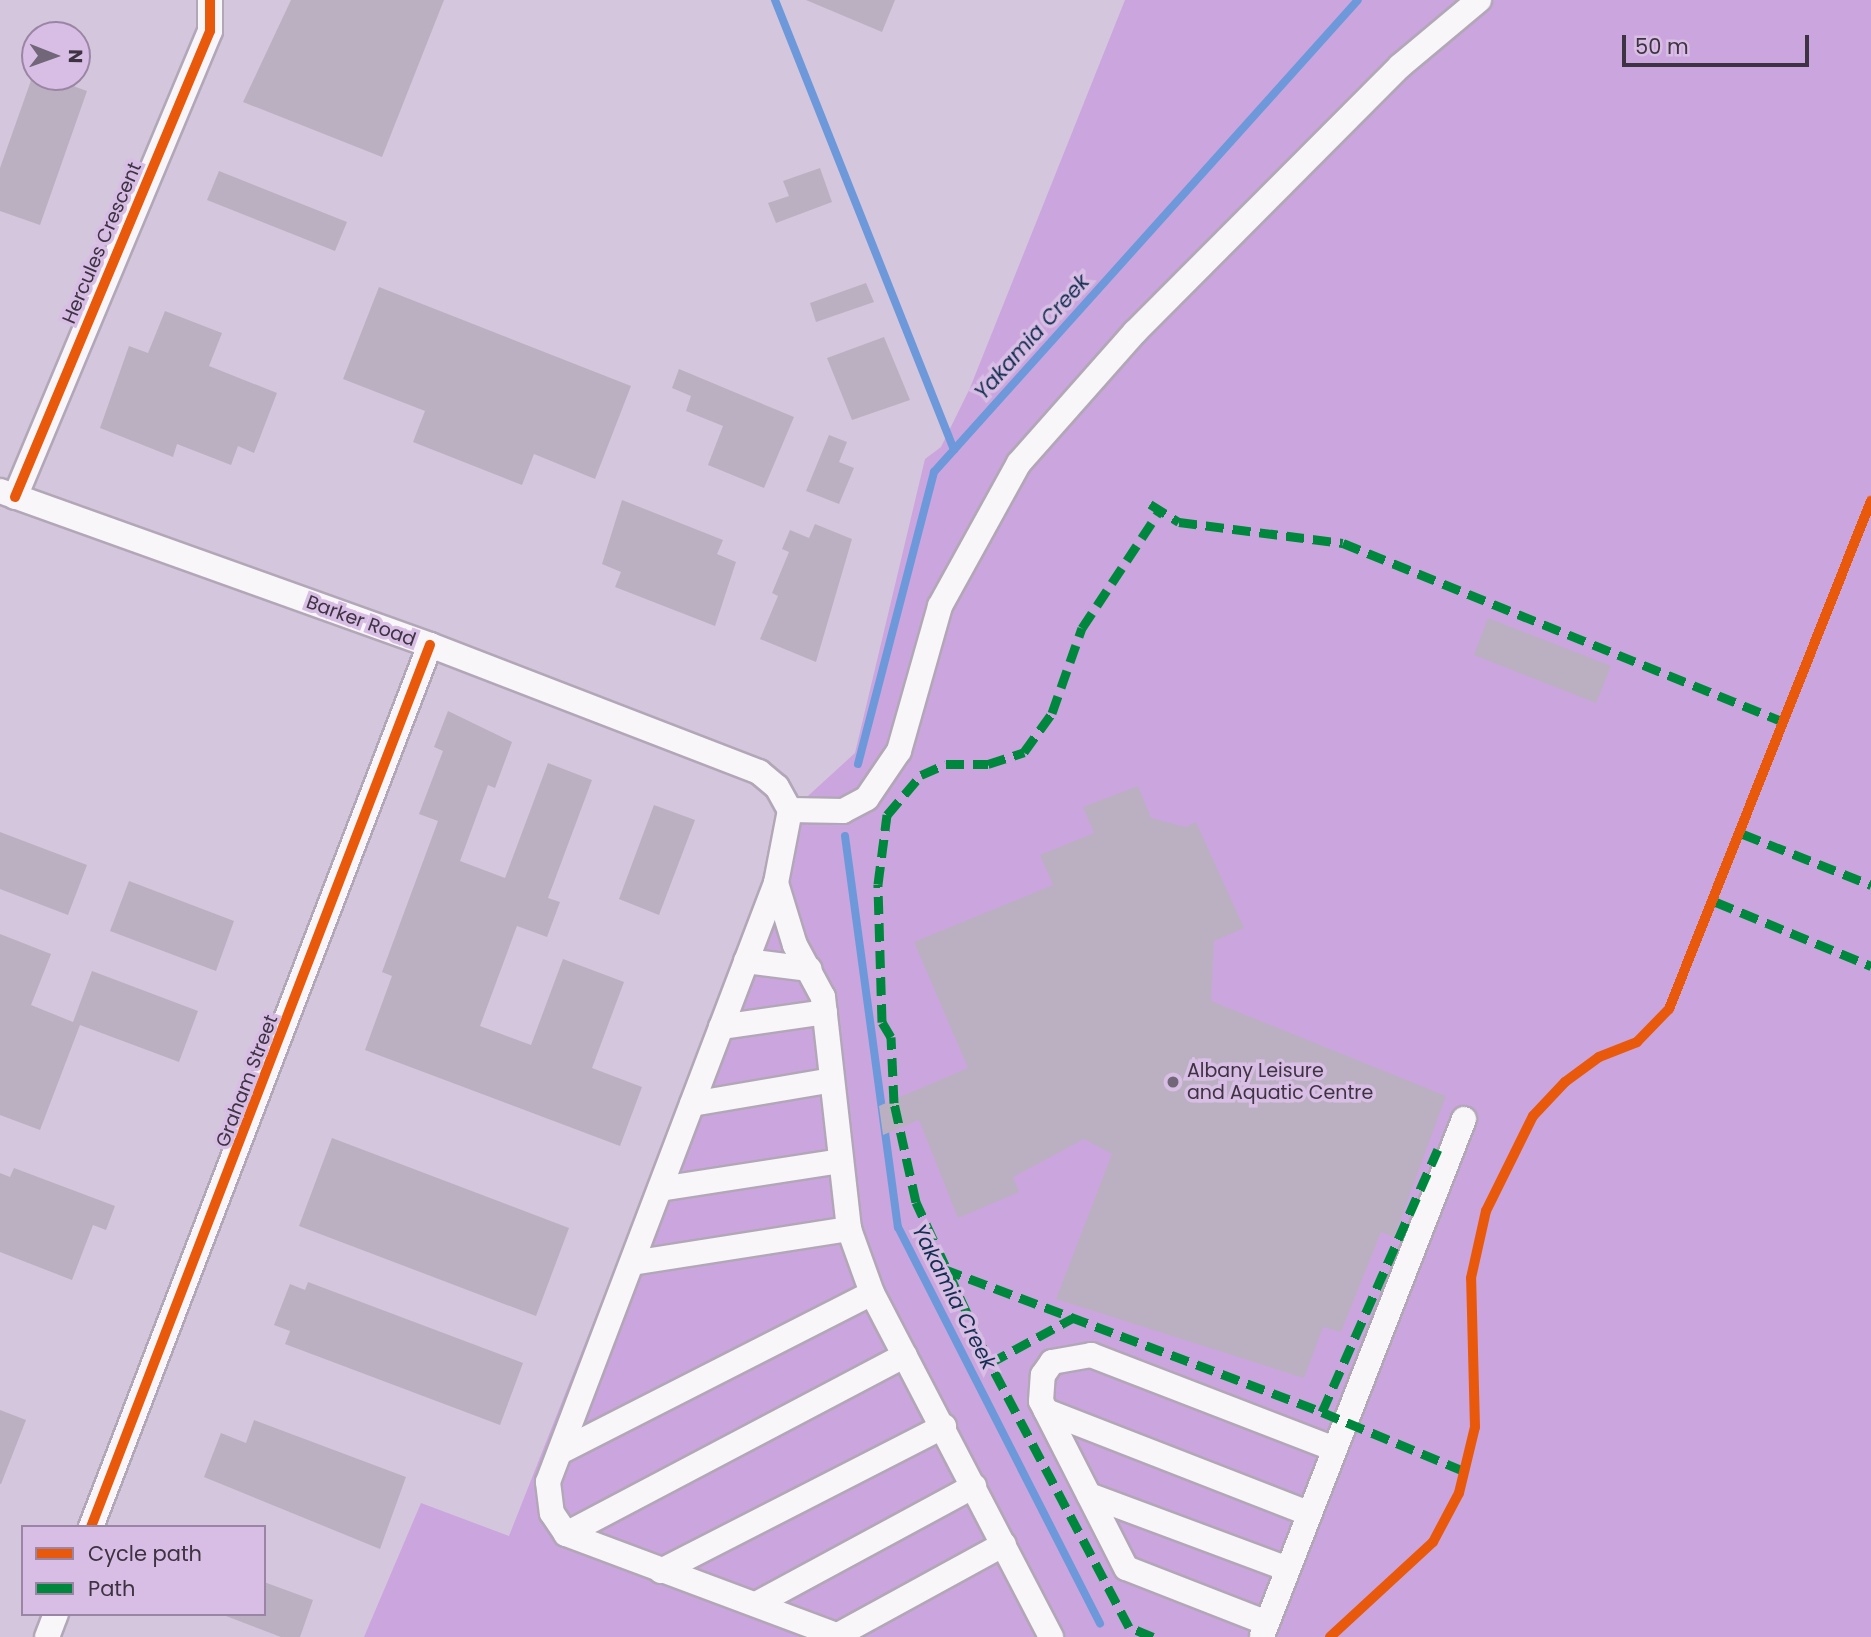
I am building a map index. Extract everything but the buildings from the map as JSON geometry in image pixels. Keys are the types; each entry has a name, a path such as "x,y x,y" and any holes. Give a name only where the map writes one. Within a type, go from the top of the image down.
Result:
{"street":[{"name":"Hercules Crescent","path":"8,494 210,31 210,0"},
{"path":"1004,1544 840,1636 566,1534 552,1513 548,1482 776,883 790,810 843,811 867,798 898,751 940,606 1019,463 1135,332 1400,66 1479,0"},
{"name":"Barker Road","path":"8,494 430,646 759,772 777,787 790,810"},
{"name":"Graham Street","path":"92,1525 430,646"},
{"path":"776,883 825,1013 849,1229 872,1293 1051,1637"},
{"path":"746,961 809,969"},
{"path":"721,1027 825,1013"},
{"path":"692,1104 832,1080"},
{"path":"1335,1449 1091,1355 1052,1362 1040,1387 1046,1411 1126,1568 1264,1630 1310,1514 1464,1119"},
{"path":"660,1189 841,1161"},
{"path":"632,1263 849,1229"},
{"path":"560,1452 872,1293"},
{"path":"566,1534 905,1354"},
{"path":"1046,1411 1310,1514"},
{"path":"661,1571 943,1426"},
{"path":"756,1604 974,1486"},
{"path":"1089,1496 1288,1569"},
{"path":"47,1637 55,1616"}],"shaded area":[{"path":"1125,0 1871,0 1871,1637 364,1637 421,1503 509,1536 797,806 855,753 925,459 941,447 970,388"}],"waterway":[{"path":"775,0 954,450"},
{"name":"Yakamia Creek","path":"858,764 934,472 1358,0"},
{"name":"Yakamia Creek","path":"845,836 898,1227 1100,1623"}],"marked path":[{"path":"1150,504 1179,522 1343,543 1784,722"},
{"path":"1153,1637 1129,1627 990,1363 916,1202 894,1103 891,1037 882,1022 878,884 887,815 921,775 946,764 988,764 1024,752 1052,713 1082,628 1160,510"},
{"path":"1743,834 1871,885"},
{"path":"1716,902 1871,966"},
{"path":"944,1269 1322,1412 1438,1149"},
{"path":"990,1363 1073,1318"},
{"path":"1322,1412 1466,1472"}],"cycle path":[{"path":"15,497 210,31 210,0"},
{"path":"1330,1637 1433,1542 1459,1493 1475,1427 1471,1278 1486,1211 1533,1116 1565,1082 1599,1057 1637,1042 1669,1009 1871,501"},
{"path":"92,1525 430,645"}],"place":[{"name":"Albany Leisure and Aquatic Centre","path":"1173,1082"}]}
